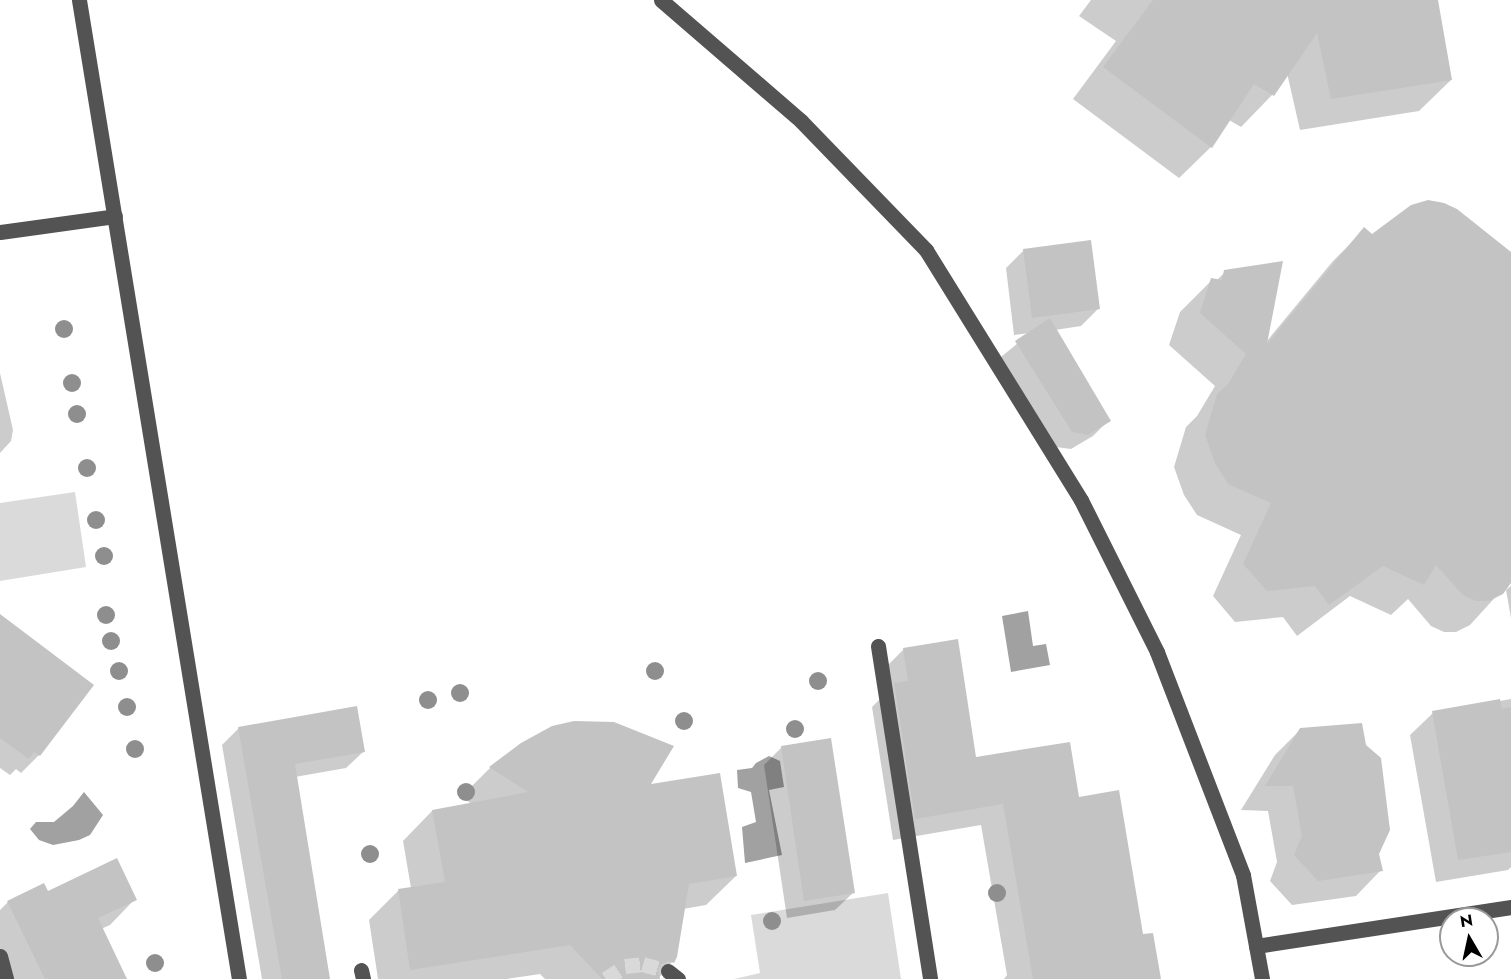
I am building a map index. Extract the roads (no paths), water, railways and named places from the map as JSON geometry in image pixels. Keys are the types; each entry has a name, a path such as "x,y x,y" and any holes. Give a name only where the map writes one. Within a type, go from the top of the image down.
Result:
{"street":[{"path":"79,0 239,979"},
{"path":"661,0 801,121 926,250 1081,500 1157,652 1243,875 1262,979"},
{"path":"0,232 114,216"},
{"path":"878,646 930,979"},
{"path":"1256,946 1511,907"},
{"path":"0,956 6,979"}],"tunnel":[{"path":"606,979 625,966 643,964 668,971"}]}
